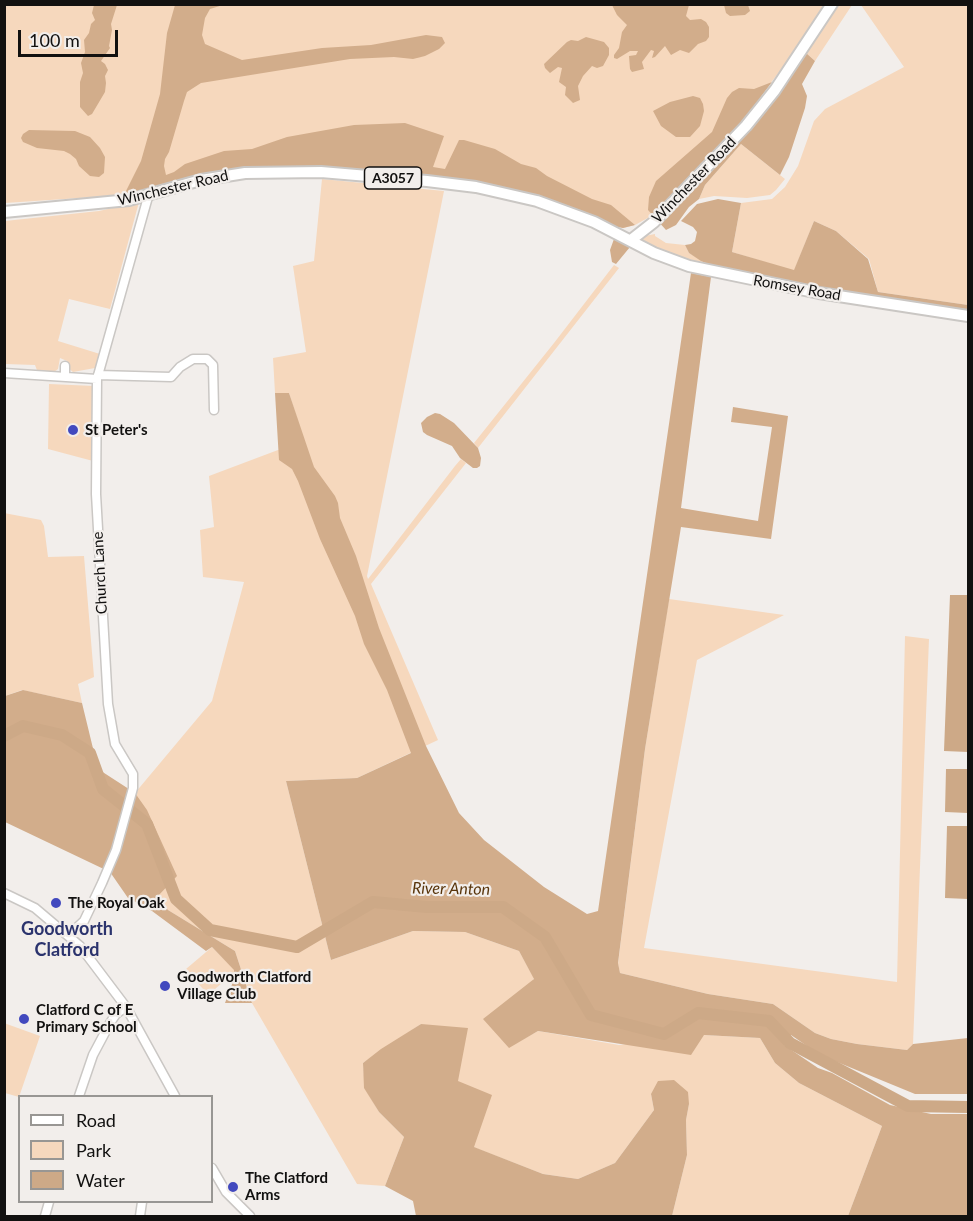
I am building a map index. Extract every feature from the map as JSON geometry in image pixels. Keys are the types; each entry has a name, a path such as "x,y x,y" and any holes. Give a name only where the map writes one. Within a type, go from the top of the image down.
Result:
{"main road":[{"name":"Winchester Road","path":"4,212 96,204 148,196 201,180 232,174 296,171 456,184 518,195 594,222 631,240 654,222 746,126 775,90 832,4"},
{"name":"Romsey Road","path":"631,240 654,253 689,266 819,293 969,316"}],"street":[{"name":"Church Lane","path":"69,935 84,921 93,903 116,850 133,788 133,774 116,744 108,704 96,495 98,377 148,196"},
{"path":"4,373 65,371 98,377 171,377 180,367 193,359 207,359 213,365 214,410"},
{"path":"4,893 35,908 80,946 126,1008 174,1095"},
{"path":"79,1095 93,1055 110,1023 116,1014 126,1008"},
{"path":"213,1170 226,1192 250,1216"}],"green space":[{"path":"4,5 824,5 792,55 751,109 653,215 635,225 623,228 521,187 235,164 124,195 5,203"},
{"path":"835,5 852,5 815,61 805,52"},
{"path":"861,5 968,5 968,305 878,292 869,259 836,231 814,221 794,271 732,252 741,203 772,199 785,187 798,166 814,121 825,109 904,67"},
{"path":"741,144 785,179 770,195 747,198 714,196 699,199 705,185"},
{"path":"322,179 444,191 368,579 455,466 461,459 466,463 371,584 438,740 357,778 286,781 331,960 413,931 465,932 519,951 534,978 509,1047 538,1031 619,1045 704,1035 760,1038 775,1063 799,1083 882,1126 848,1216 672,1216 687,1155 686,1120 689,1104 651,1094 654,1110 615,1163 578,1179 543,1174 473,1147 458,1081 421,1024 363,1063 365,1088 379,1112 404,1137 385,1186 357,1184 252,1003 235,951 168,910 157,897 135,793 212,701 244,582 203,577 200,530 214,527 209,476 278,450 308,454 289,393 275,393 273,358 306,352 293,266 314,261"},
{"path":"139,202 110,309 69,299 58,341 100,354 95,368 73,372 67,367 67,361 60,358 58,369 54,372 38,373 35,365 5,364 5,221 99,211"},
{"path":"655,234 666,243 685,245 689,253 711,265 738,270 737,273 684,262 641,242 645,236"},
{"path":"614,265 619,268 478,448 474,443"},
{"path":"49,384 94,386 93,461 48,449"},
{"path":"4,513 41,520 44,526 48,557 84,556 94,677 78,684 82,703 22,690 5,696"},
{"path":"669,599 784,615 697,660 644,948 897,982 905,636 929,639 913,1044 907,1050 831,1039 815,1033 773,1004 708,994 620,973 618,964 645,749"},
{"path":"212,947 236,971 208,995 186,969"},
{"path":"4,1023 40,1036 20,1095 18,1097 5,1093"}],"shaded area":[{"path":"94,5 117,5 111,24 110,48 101,61 108,70 105,76 105,92 92,114 88,116 80,107 80,82 83,73 81,63 85,52 84,40 95,20 92,13"},
{"path":"175,5 223,5 210,9 205,18 202,35 205,44 242,60 322,48 371,45 426,35 442,37 445,43 425,56 413,59 394,57 350,59 201,83 187,92 165,159 166,175 185,164 224,151 252,149 287,137 354,125 405,123 444,136 433,167 445,169 459,140 464,140 495,149 521,164 536,168 592,199 611,205 635,225 623,228 612,226 572,208 529,194 235,170 124,195 141,161 160,94 167,33"},
{"path":"612,5 689,5 686,16 690,20 701,19 706,22 709,27 709,37 689,53 680,50 671,55 665,46 652,58 654,51 651,50 642,62 644,69 632,72 629,56 636,55 638,51 630,51 617,59 614,58 619,48 622,32 627,25 617,15"},
{"path":"724,5 748,5 750,11 745,15 730,16 726,13"},
{"path":"586,37 604,42 609,48 609,55 603,66 597,68 592,66 583,76 578,86 580,100 573,103 565,95 566,87 559,82 562,68 558,67 550,73 544,64 567,42 578,41"},
{"path":"805,52 815,61 802,84 807,96 805,108 789,157 780,175 741,144 705,185 699,199 689,207 676,225 666,230 648,210 649,197 656,181 712,132 732,92 739,88 754,89 772,82 760,98 769,106"},
{"path":"693,96 700,98 703,104 704,111 700,126 690,137 676,137 661,126 653,111 670,102"},
{"path":"29,130 75,131 90,137 105,157 104,173 99,177 90,176 70,154 64,151 37,148 23,142 21,138 23,134"},
{"path":"718,199 741,203 732,252 794,270 814,221 836,231 868,259 878,292 968,305 968,311 823,288 701,261 689,253 685,245 695,241 697,232 693,227 681,221 697,204"},
{"path":"614,239 630,247 616,264 612,262 610,250"},
{"path":"691,273 711,277 681,508 758,521 772,427 731,422 733,407 788,416 771,539 681,527 645,749 618,963 620,973 708,994 773,1004 815,1033 857,1044 907,1050 913,1044 968,1038 968,1094 915,1094 820,1055 791,1035 784,1045 818,1068 832,1073 890,1105 931,1114 968,1114 968,1216 848,1216 882,1126 799,1083 775,1063 760,1038 704,1035 691,1055 538,1031 509,1048 483,1019 534,979 519,951 465,932 413,931 331,960 286,781 357,778 411,753 387,690 364,644 355,616 320,539 298,481 292,469 279,460 275,393 289,393 314,467 335,496 340,518 356,556 379,628 426,746 459,813 484,840 544,887 587,914 598,911"},
{"path":"435,413 454,423 478,448 481,458 480,466 473,468 460,458 452,446 423,432 421,423"},
{"path":"23,690 82,703 98,769 135,793 147,810 177,876 157,897 168,910 235,951 252,1003 225,1003 234,979 234,970 212,947 206,951 152,911 128,898 110,872 5,822 5,696"},
{"path":"421,1024 468,1028 458,1081 492,1095 474,1147 543,1174 578,1179 615,1163 654,1110 651,1094 658,1081 674,1080 688,1092 689,1104 686,1120 687,1155 672,1216 416,1216 413,1201 385,1186 404,1137 379,1112 364,1088 363,1063"}],"water":[{"path":"950,595 968,595 968,752 944,751"},
{"path":"946,769 968,769 968,813 945,812"},
{"path":"947,826 968,826 968,899 945,898"}],"waterway":[{"name":"River Anton","path":"4,736 23,726 62,735 90,753 103,789 147,824 176,899 210,930 297,947 373,902 427,907 503,907 545,937 591,1015 664,1034 698,1013 769,1021 790,1043 908,1106 968,1107"}],"place":[{"name":"St Peter's","path":"73,430"},
{"name":"The Royal Oak","path":"56,903"},
{"name":"Goodworth Clatford Village Club","path":"165,986"},
{"name":"Clatford C of E Primary School","path":"24,1019"},
{"name":"The Clatford Arms","path":"233,1187"}],"district":[{"name":"Goodworth Clatford","path":"67,939"}]}
